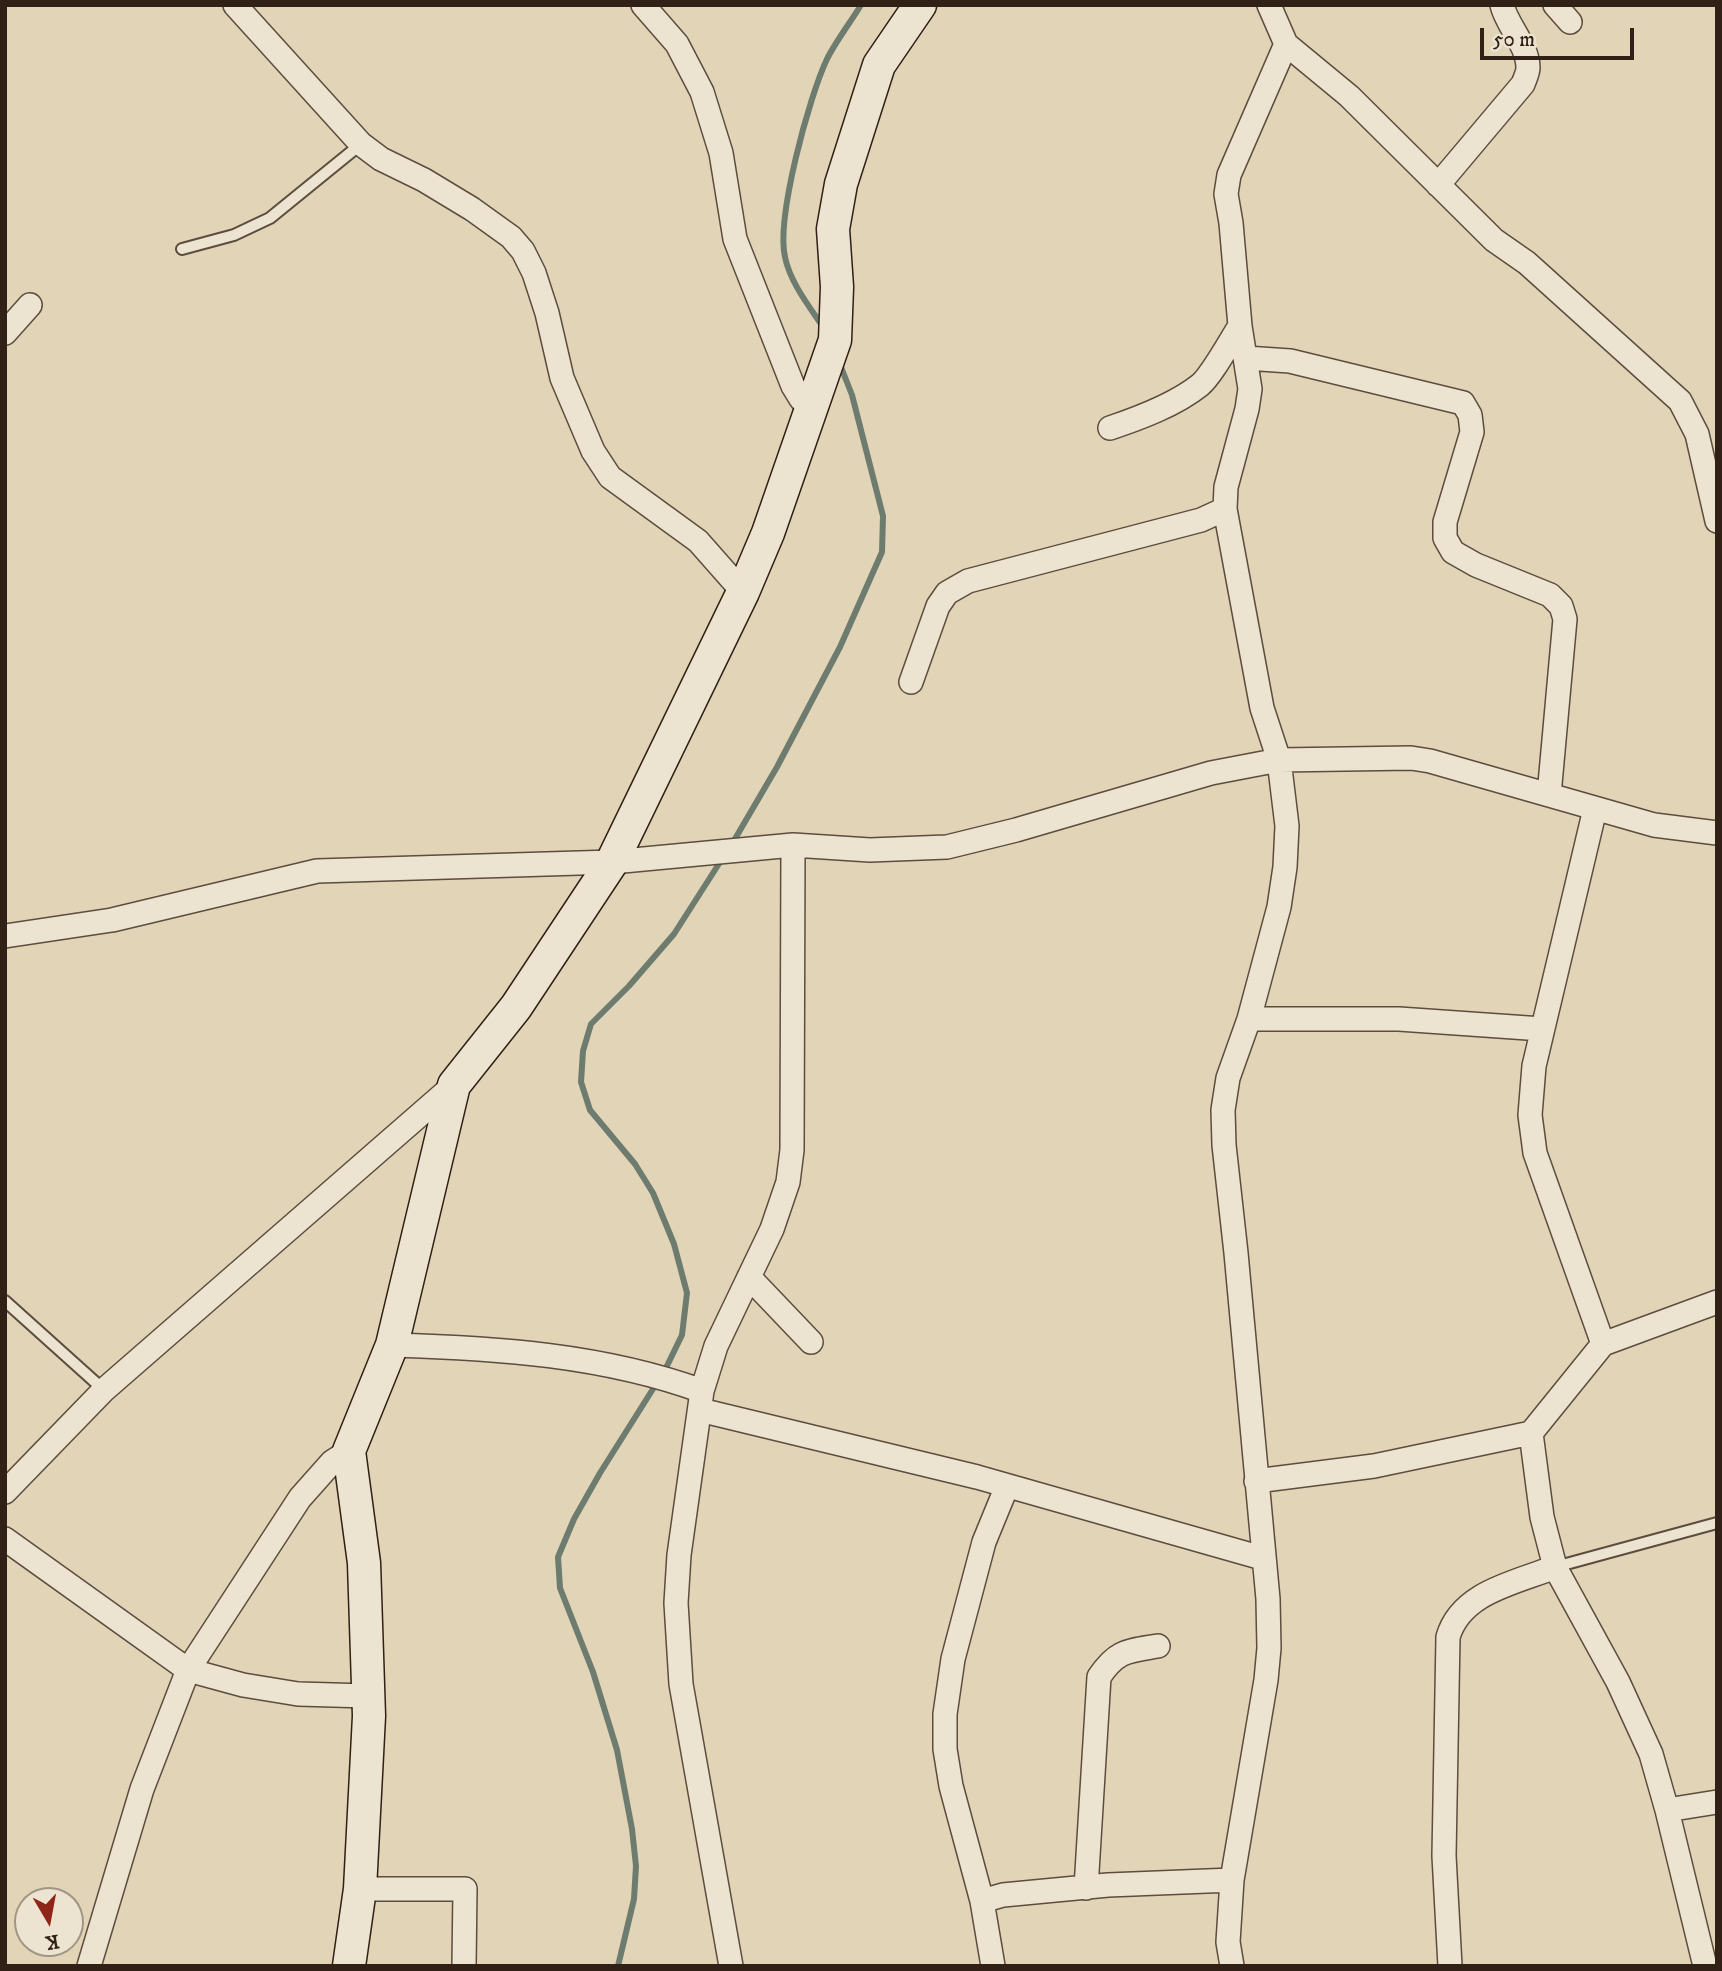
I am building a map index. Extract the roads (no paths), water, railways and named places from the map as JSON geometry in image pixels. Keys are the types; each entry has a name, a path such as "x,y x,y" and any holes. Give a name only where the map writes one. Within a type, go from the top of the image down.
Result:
{"street":[{"path":"236,5 361,144 381,159 424,180 472,209 510,237 523,251 534,272 547,313 562,378 593,451 610,477 698,541 743,593"},
{"path":"643,5 677,44 702,92 721,153 729,211 742,260 797,393 815,399"},
{"path":"5,1492 104,1390 454,1086 516,1007 612,862 743,593 768,533 835,340 838,317 833,229 841,184 879,65 920,5"},
{"path":"1269,5 1286,44 1349,96 1494,240 1527,263 1680,401 1697,434 1717,522"},
{"path":"1438,185 1523,84 1528,68 1524,52 1505,18 1502,5"},
{"path":"1232,1966 1228,1942 1232,1880 1266,1680 1269,1624 1224,1145 1223,1110 1228,1078 1249,1018 1279,906 1287,826 1279,760 1262,708 1225,509 1226,487 1250,389 1240,326 1227,184 1228,175 1286,44"},
{"path":"5,333 30,305"},
{"path":"1110,428 1135,420 1201,384 1240,326"},
{"path":"1246,358 1290,361 1462,403 1470,415 1472,432 1446,522 1446,538 1453,552 1476,565 1550,595 1561,606 1565,619 1549,795"},
{"path":"911,682 938,606 947,593 968,581 1201,520 1225,509"},
{"path":"5,936 112,920 317,871 612,862 793,845 870,850 947,847 1016,830 1211,773 1279,760 1411,758 1430,761 1654,825 1717,833"},
{"path":"1595,808 1542,1029 1530,1091 1530,1115 1535,1153 1603,1344"},
{"path":"730,1966 681,1684 676,1603 679,1555 701,1400 716,1346 772,1230 784,1194 792,1150 793,845"},
{"path":"1249,1018 1399,1019 1542,1029"},
{"path":"349,1966 360,1889 369,1717 364,1563 349,1451 392,1345 454,1086"},
{"path":"749,1277 811,1342"},
{"path":"1256,1481 1374,1466 1531,1433 1603,1344 1717,1302"},
{"path":"392,1345 523,1353 641,1371 673,1380 701,1400 1262,1558"},
{"path":"1531,1433 1542,1517 1555,1567 1636,1718 1651,1754 1705,1966"},
{"path":"89,1966 142,1789 188,1670 300,1498 332,1462 349,1451"},
{"path":"992,1965 982,1901 951,1786 945,1749 945,1714 953,1659 984,1542 1007,1486"},
{"path":"5,1539 188,1670 243,1685 298,1694 368,1696"},
{"path":"1450,1966 1444,1856 1448,1637 1456,1617 1469,1603 1555,1567"},
{"path":"1086,1888 1099,1677 1110,1661 1122,1652 1158,1646"},
{"path":"1667,1810 1717,1802"},
{"path":"982,1901 1003,1895 1086,1888 1232,1880"},
{"path":"360,1889 465,1889 464,1966"}],"lane":[{"path":"182,249 234,235 270,218 361,144"},
{"path":"5,1301 104,1390"},
{"path":"1555,1567 1717,1523"}],"waterway":[{"path":"823,327 801,294 787,266 783,239 785,215 803,128 820,77 827,59 861,5"},
{"path":"732,844 777,767 840,647 882,552 883,516 852,395 839,362"},
{"path":"664,1372 682,1335 687,1293 674,1244 653,1193 635,1164 590,1110 581,1082 583,1051 591,1024 629,986 674,934 722,859"},
{"path":"618,1966 634,1899 636,1866 632,1829 617,1750 593,1672 560,1588 558,1557 574,1519 600,1473 658,1381"}]}
